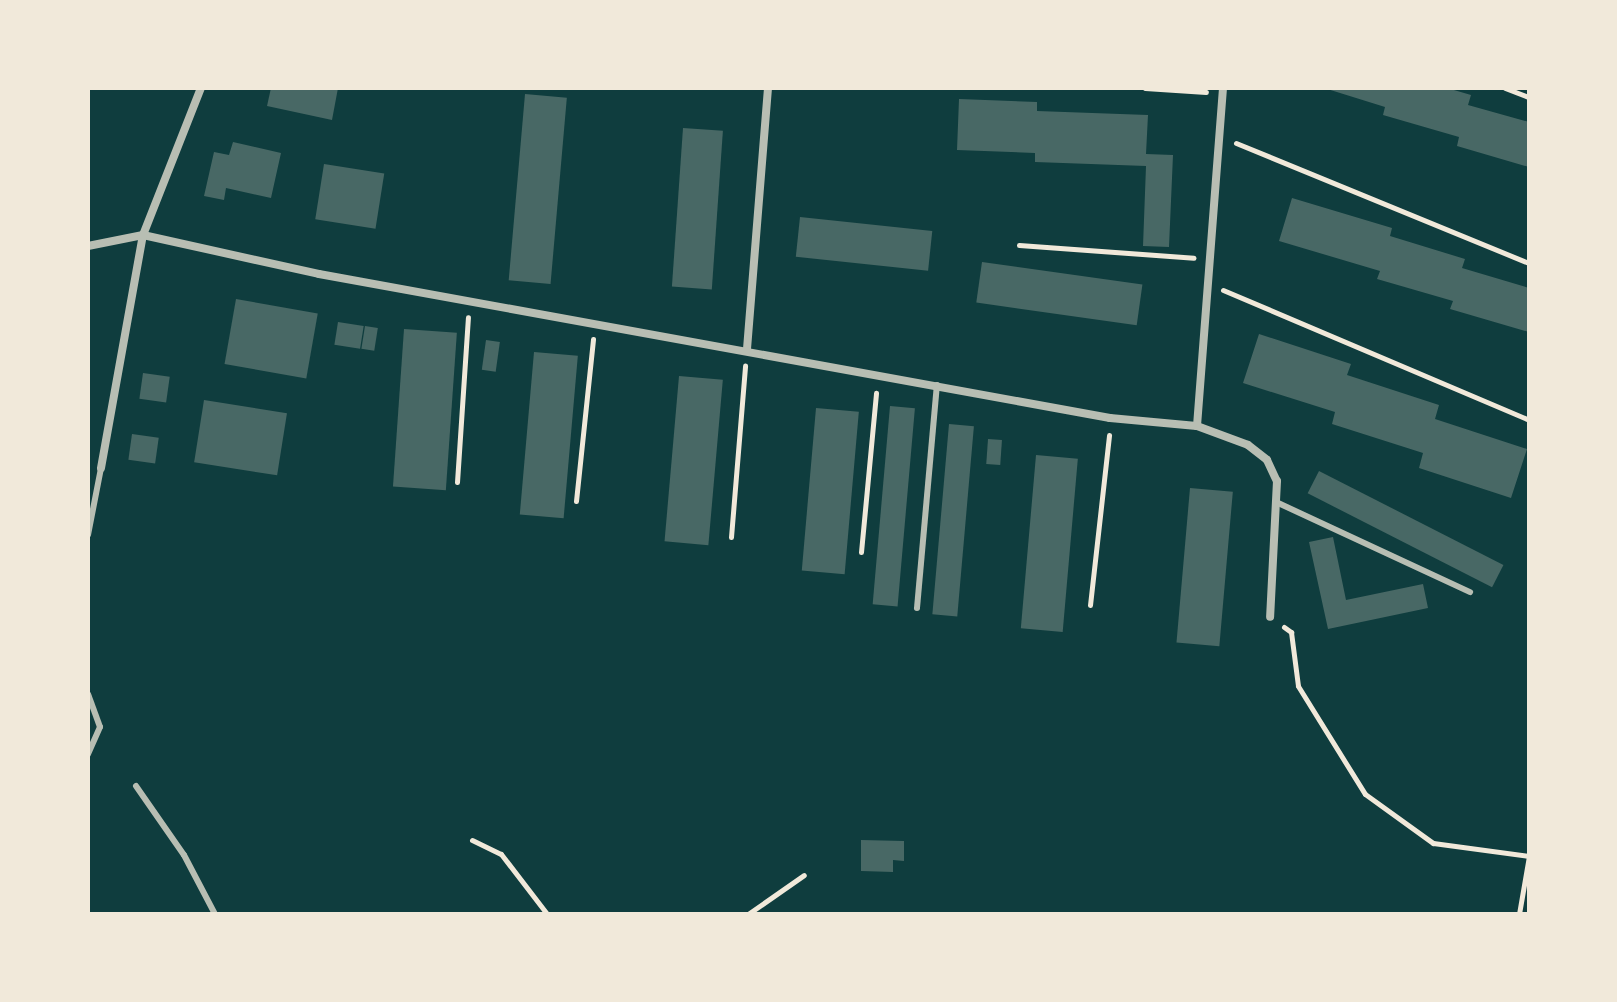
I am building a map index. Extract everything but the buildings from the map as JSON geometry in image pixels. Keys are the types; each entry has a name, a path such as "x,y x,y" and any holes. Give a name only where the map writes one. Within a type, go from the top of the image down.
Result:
{"street":[{"path":"101,468 143,235 201,88"},
{"path":"747,349 768,88"},
{"path":"1197,426 1223,91"},
{"path":"88,246 143,235 469,300 1110,418 1197,426 1248,445 1267,460 1277,481 1270,617"}],"lane":[{"path":"917,608 937,384"},
{"path":"88,535 101,468"},
{"path":"1276,502 1470,592"},
{"path":"88,694 100,727 88,754"},
{"path":"136,786 184,855 215,914"}],"path":[{"path":"1145,88 1223,91"},
{"path":"1505,88 1529,97"},
{"path":"1220,137 1529,263"},
{"path":"1019,245 1211,260"},
{"path":"1207,283 1529,420"},
{"path":"457,482 469,300"},
{"path":"576,501 594,323"},
{"path":"731,537 747,349"},
{"path":"861,552 878,373"},
{"path":"1090,605 1110,418"},
{"path":"1270,617 1291,632 1298,686 1365,794 1433,843 1529,856 1519,914"},
{"path":"472,840 501,854 547,914"},
{"path":"748,914 804,875"}]}
